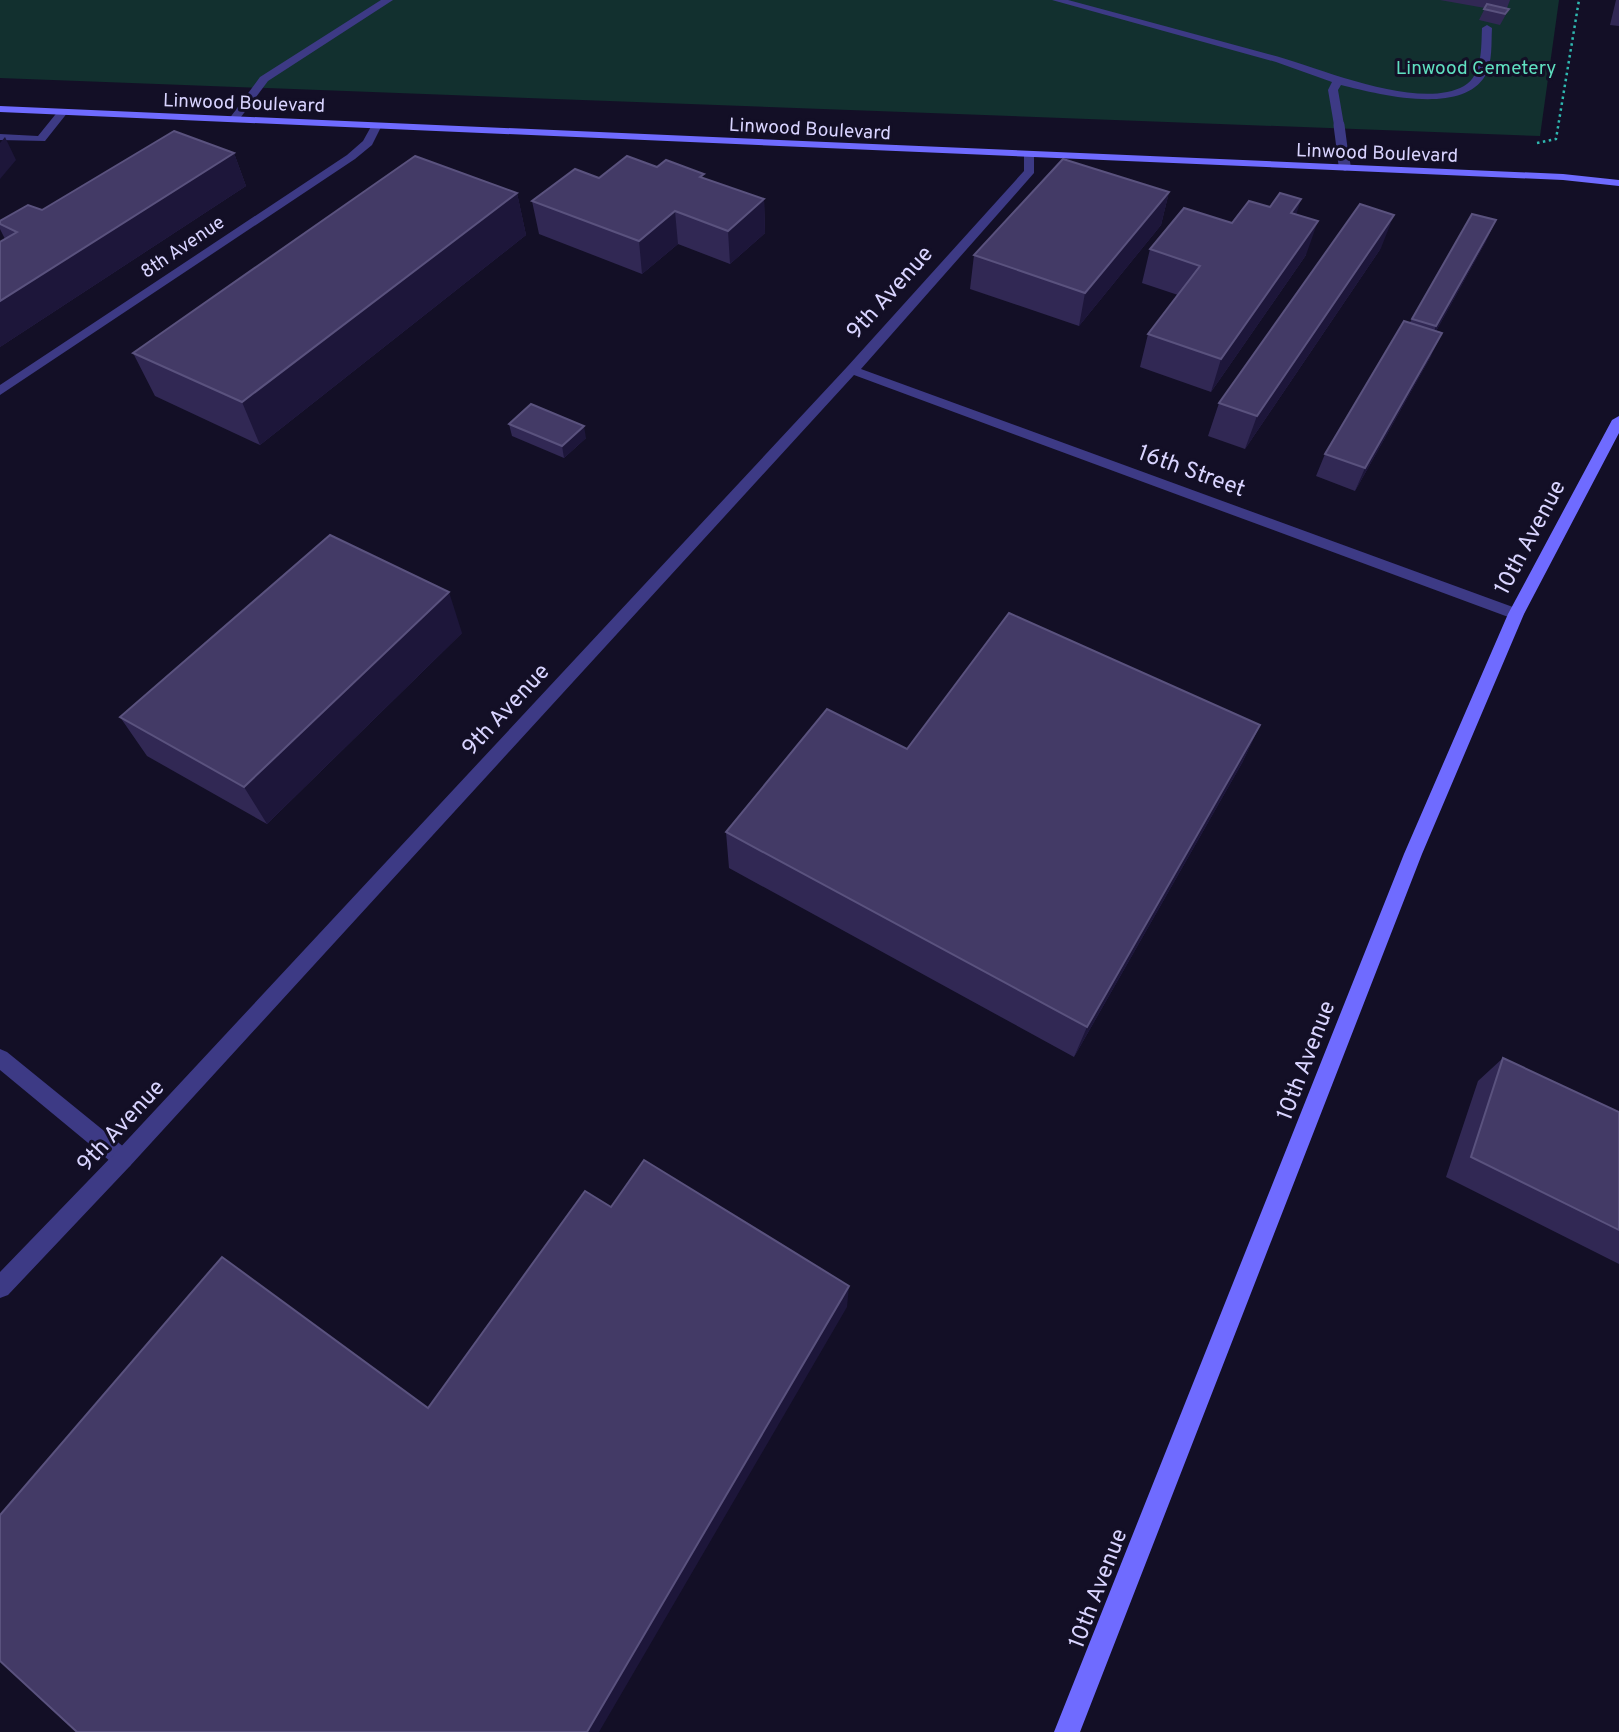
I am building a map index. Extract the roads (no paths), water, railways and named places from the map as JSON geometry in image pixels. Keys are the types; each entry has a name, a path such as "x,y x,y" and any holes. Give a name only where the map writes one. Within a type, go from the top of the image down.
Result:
{"street":[{"path":"234,119 264,79 388,0"},
{"path":"1057,0 1280,60 1338,81 1419,96 1457,95 1479,78 1485,55 1487,28"},
{"path":"1338,81 1333,90 1345,168"},
{"name":"Linwood Boulevard","path":"0,109 1563,177 1619,183"},
{"path":"0,137 41,139 63,112"},
{"name":"8th Avenue","path":"0,391 351,157 368,143 377,125"},
{"name":"9th Avenue","path":"0,1287 123,1159 852,370 1030,171 1028,155"},
{"name":"16th Street","path":"852,370 1516,614"},
{"name":"10th Avenue","path":"1067,1732 1413,854 1516,614 1619,420"},
{"path":"0,1058 123,1159"}],"park label":[{"name":"Linwood Cemetery","path":"1476,67"}]}
